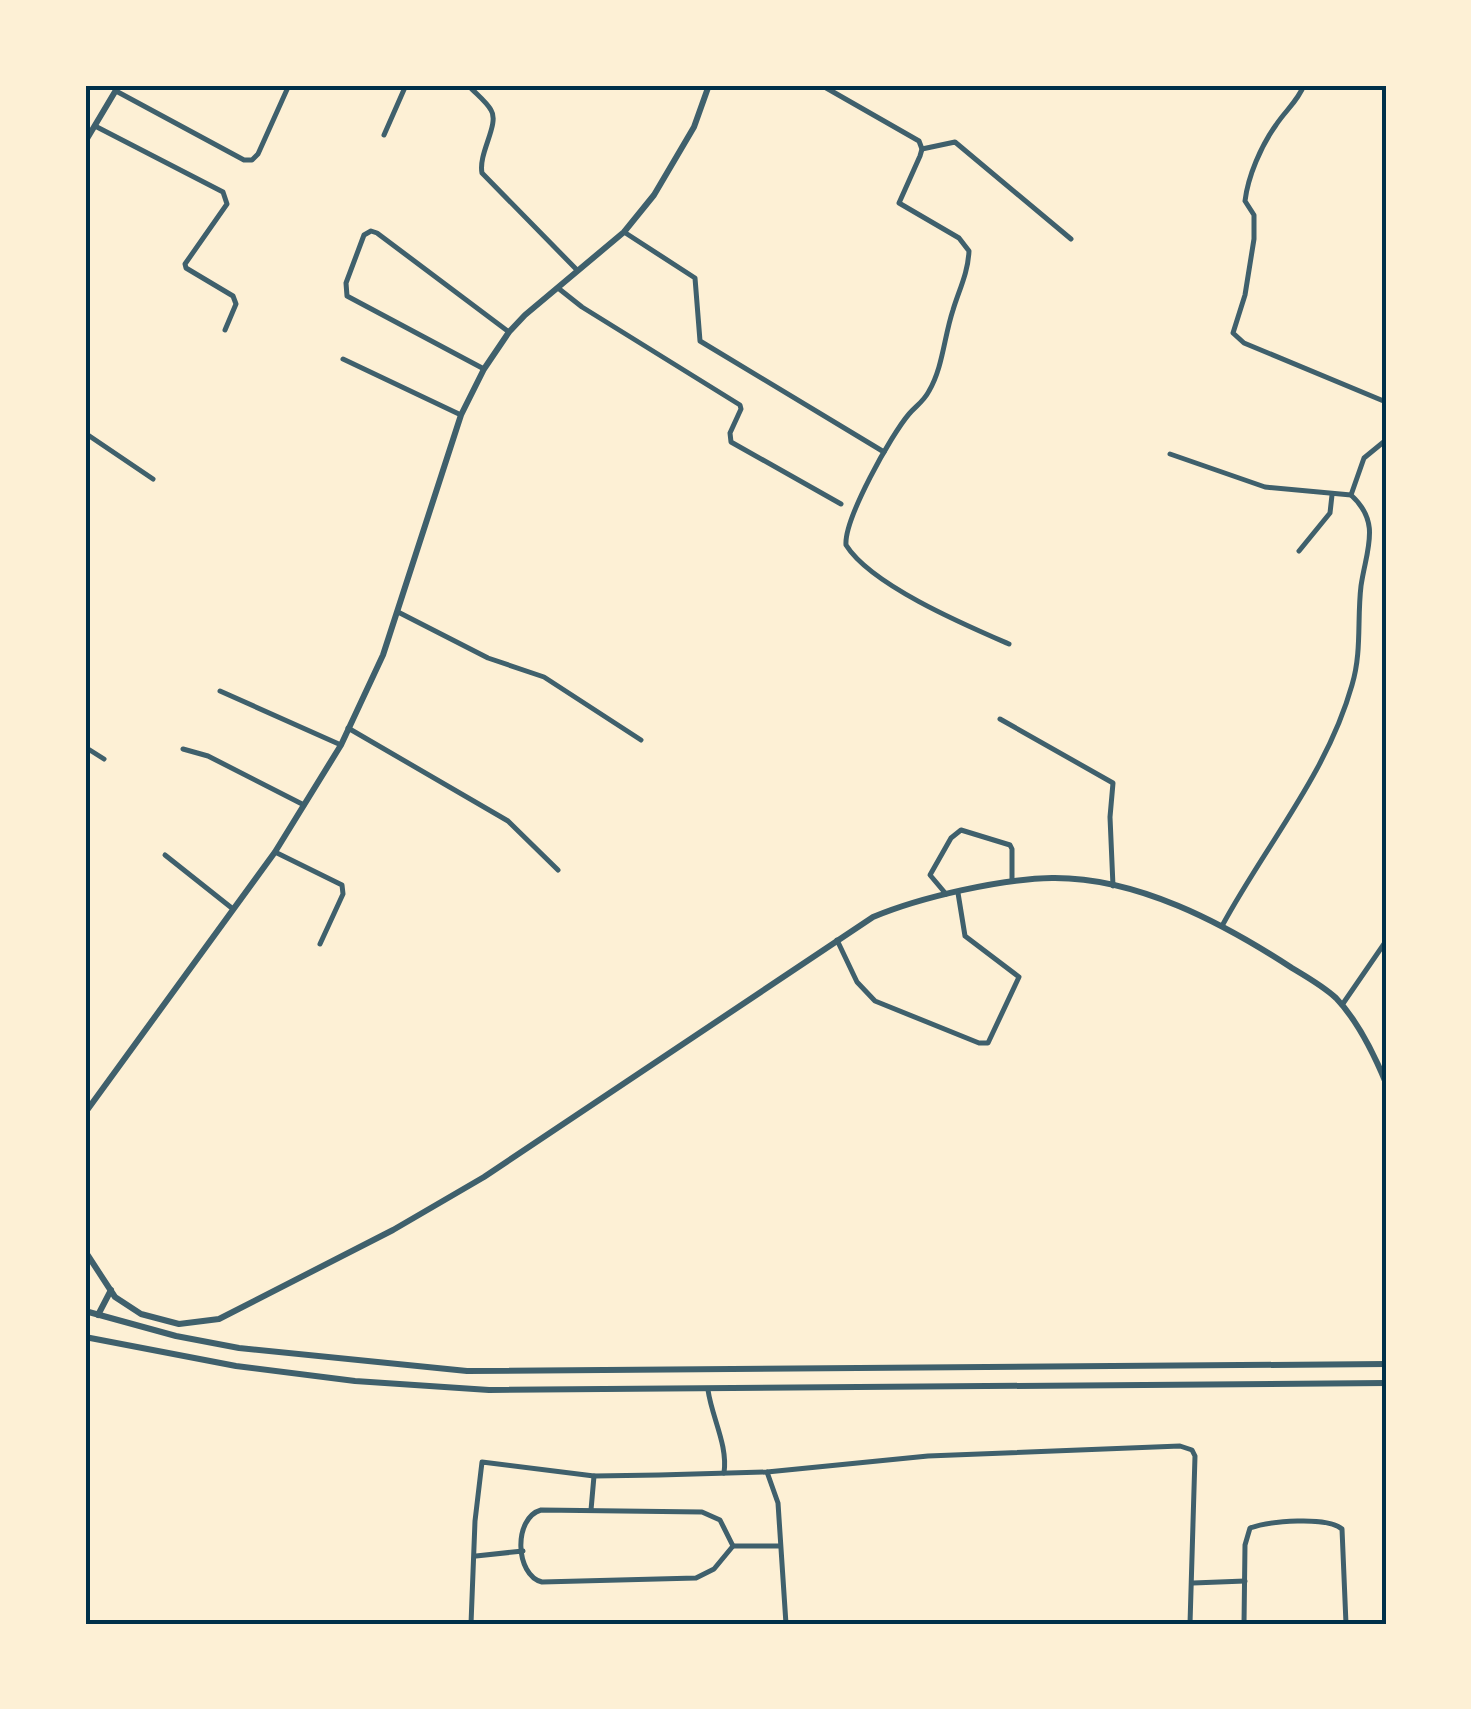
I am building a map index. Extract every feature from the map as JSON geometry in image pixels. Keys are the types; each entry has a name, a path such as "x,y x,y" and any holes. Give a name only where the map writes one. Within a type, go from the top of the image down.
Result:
{"street":[{"path":"85,142 118,88 244,160 252,160 289,85"},
{"path":"384,135 406,85"},
{"path":"468,85 494,112 479,160 482,173 578,272"},
{"path":"85,1113 274,852 341,745 398,612 461,415 484,368 509,332 624,232 654,196 694,127 709,85"},
{"path":"821,85 918,140 922,148 899,203 959,238 967,246 968,262 931,388 884,452 848,527 848,549 920,601 1010,644"},
{"path":"1304,85 1269,136 1248,184 1244,201 1254,215 1254,239 1246,294 1233,333 1244,343 1386,402"},
{"path":"95,126 226,196 226,204 185,264 233,296 236,304 225,330"},
{"path":"922,148 954,142 1072,239"},
{"path":"624,232 695,278 700,341 884,452"},
{"path":"484,368 348,296 346,283 364,235 376,233 509,332"},
{"path":"558,288 597,317 740,405 730,433 731,442 841,504"},
{"path":"343,359 461,415"},
{"path":"85,432 153,480"},
{"path":"1351,495 1364,458 1386,440"},
{"path":"1170,454 1254,484 1351,495"},
{"path":"1298,550 1330,514 1332,495"},
{"path":"1222,926 1309,786 1352,686 1359,652 1362,580 1372,536 1366,513 1351,495"},
{"path":"398,612 488,658 544,677 641,740"},
{"path":"220,691 341,745"},
{"path":"1000,719 1113,783 1112,886"},
{"path":"348,728 508,821 558,870"},
{"path":"85,747 104,759"},
{"path":"184,749 208,756 304,805"},
{"path":"947,895 930,875 951,838 961,830 1010,845 1012,884"},
{"path":"274,852 342,886 343,894 320,944"},
{"path":"165,856 232,909"},
{"path":"85,1250 122,1304 164,1322 204,1322 236,1311 484,1177 837,940 889,910 947,895 1052,878 1112,886 1162,901 1222,926 1324,988 1342,1005 1364,1037 1386,1084"},
{"path":"837,940 857,982 875,1001 979,1043 988,1043 1018,977 964,936 958,893"},
{"path":"1342,1005 1386,940"},
{"path":"98,1315 111,1290"},
{"path":"85,1312 239,1348 467,1372 1386,1364"},
{"path":"85,1336 200,1360 355,1381 526,1390 1386,1383"},
{"path":"708,1390 714,1424 725,1453 724,1472"},
{"path":"471,1624 478,1471 482,1462 594,1476 766,1472 928,1456 1186,1447 1196,1456 1190,1624"},
{"path":"766,1472 778,1503 786,1624"},
{"path":"591,1510 594,1476"},
{"path":"733,1546 720,1520 702,1512 591,1510 533,1512 523,1526 522,1551 524,1569 534,1580 542,1582 666,1580 706,1574 733,1546 780,1546"},
{"path":"1244,1624 1245,1545 1250,1528 1333,1522 1343,1533 1346,1624"},
{"path":"474,1556 522,1551"},
{"path":"1192,1583 1245,1581"}]}
